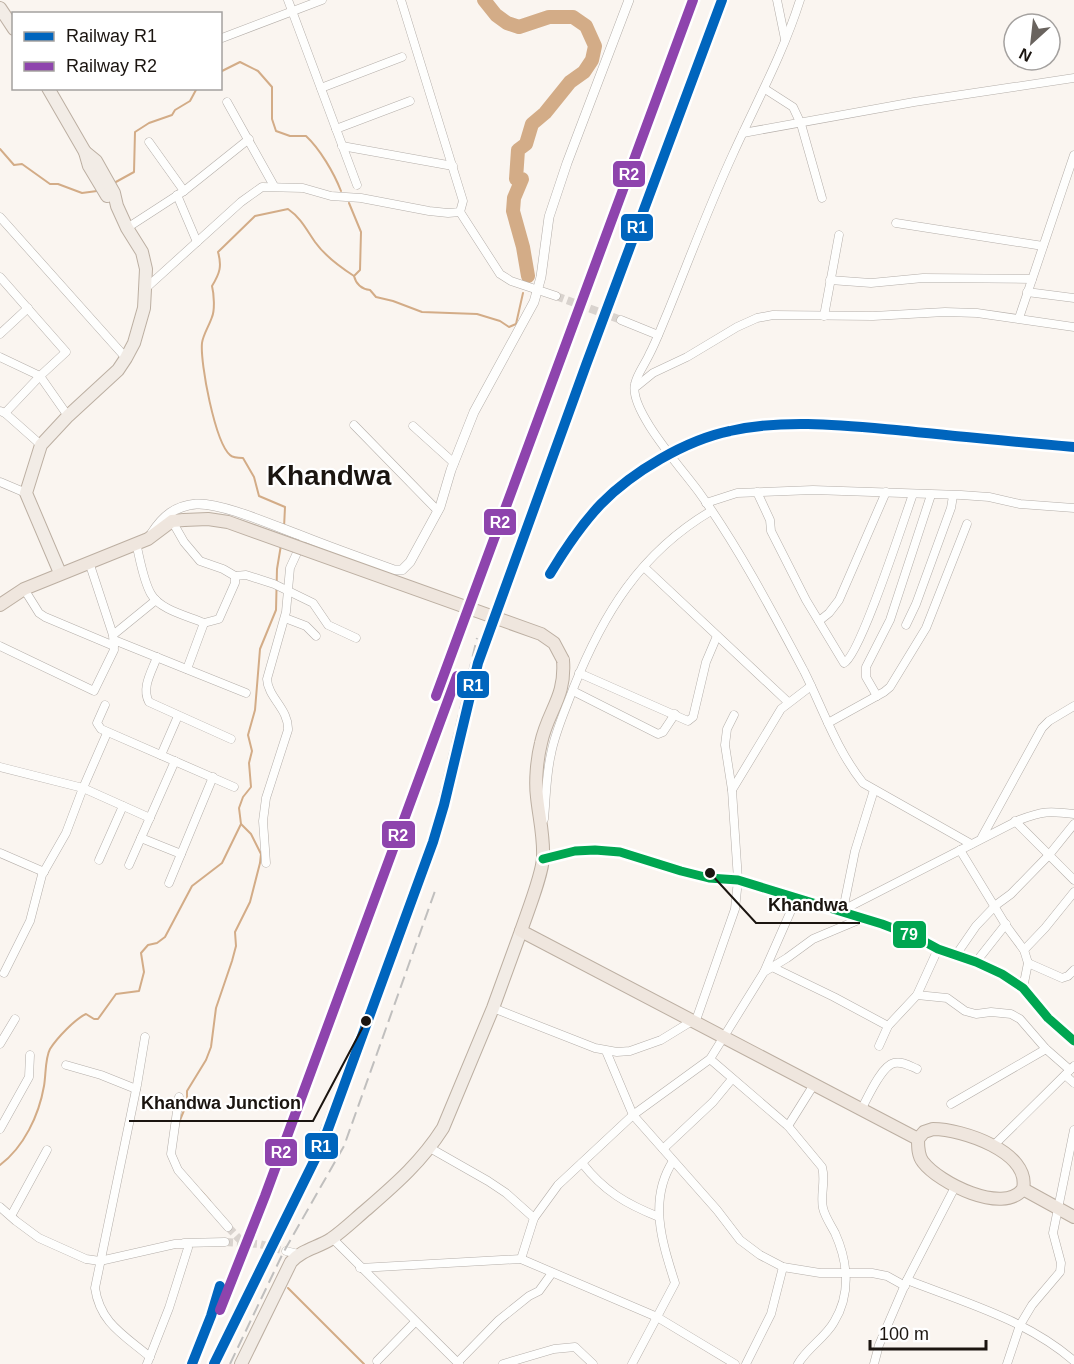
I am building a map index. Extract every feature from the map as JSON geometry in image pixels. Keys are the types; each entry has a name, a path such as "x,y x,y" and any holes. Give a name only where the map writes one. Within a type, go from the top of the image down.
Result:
{"highway":[{"path":"0,604 24,589 142,541 178,521 208,519 228,522 541,634 554,643 559,650 563,660 564,676 562,692 541,743 537,795 543,860 521,931 918,1139"},
{"path":"945,1129 978,1138 1010,1158 1020,1168 1024,1175 1023,1189 1014,1198 1002,1199 987,1198 955,1187 922,1161 918,1150 918,1139 924,1132 945,1129"},
{"path":"1023,1189 1074,1217"}],"main road":[{"path":"0,8 12,26"},
{"path":"49,90 113,198 127,228 142,252 146,269 144,308 134,343 126,358 118,370 40,445 26,493 60,573"},
{"path":"241,1364 291,1262 292,1252 332,1238 400,1181 421,1160 443,1128 493,1008 521,931"}],"street":[{"path":"288,0 357,184"},
{"path":"222,38 322,0"},
{"path":"401,0 463,201 460,212 500,274 511,281 556,296"},
{"path":"235,576 235,584 219,619 204,623 163,606 150,593 142,541 174,509 196,504 210,505 251,517 394,570 402,570 410,562 438,511 474,412 524,323 538,291 553,206 629,0"},
{"path":"777,0 785,40"},
{"path":"800,0 765,89 743,133 658,335 634,384 638,409 734,545 853,771 863,783 874,790 971,844"},
{"path":"321,88 402,57"},
{"path":"743,133 914,102 1074,78"},
{"path":"765,89 793,107 801,124 822,198"},
{"path":"336,129 410,101"},
{"path":"227,102 274,186"},
{"path":"127,228 181,193 249,140"},
{"path":"149,142 181,193 197,242"},
{"path":"342,146 453,166"},
{"path":"1019,318 1074,155"},
{"path":"145,289 184,256 241,201 262,187 303,188 331,196 361,198 429,211 460,212"},
{"path":"0,217 126,358"},
{"path":"896,223 1043,246"},
{"path":"824,316 839,235"},
{"path":"0,277 3,287 28,308 66,352 3,412 40,445"},
{"path":"830,279 871,283 923,278 1032,279"},
{"path":"1027,292 1074,298"},
{"path":"0,334 28,308"},
{"path":"635,388 653,373 757,318 773,315 873,316 945,312 1019,318 1074,327"},
{"path":"621,320 658,335"},
{"path":"0,357 40,376 68,416"},
{"path":"354,424 438,511"},
{"path":"413,426 454,463"},
{"path":"0,482 26,493"},
{"path":"542,833 550,756 557,730 579,673 606,617 618,598 663,544 709,507 737,493 813,490 979,496 1020,504 1074,508"},
{"path":"757,492 770,520 771,531 841,662 847,663 861,636 913,494"},
{"path":"819,621 839,600 886,492"},
{"path":"877,696 866,677 866,667 890,620 931,495"},
{"path":"906,626 951,508 953,496"},
{"path":"178,521 184,542 200,561 235,576 246,575 274,584 313,603 328,625 356,638"},
{"path":"828,723 890,687 926,628 967,524"},
{"path":"267,863 263,821 266,798 288,730 288,722 286,712 270,689 267,679 285,618 290,568 304,537"},
{"path":"0,646 94,691 114,650 114,640 89,562"},
{"path":"644,567 788,702"},
{"path":"24,589 39,613 45,617 114,640 246,693"},
{"path":"114,640 156,600"},
{"path":"285,618 306,626 316,636"},
{"path":"187,669 204,623"},
{"path":"579,673 688,721 693,717 706,662 717,636"},
{"path":"157,657 146,686 145,695 149,702 231,739"},
{"path":"732,790 772,722 788,702 810,686"},
{"path":"573,690 658,734 663,732 675,714"},
{"path":"105,705 97,727 234,787"},
{"path":"981,839 1042,728 1049,721 1074,706"},
{"path":"493,1008 606,1051 630,1051 661,1040 694,1022 735,909 738,880 732,790 725,736 734,715"},
{"path":"161,755 178,716"},
{"path":"4,973 30,921 44,872 66,833 107,733"},
{"path":"129,866 175,761"},
{"path":"0,767 83,788 150,818"},
{"path":"169,883 213,777"},
{"path":"843,910 855,851 874,790"},
{"path":"99,860 123,806"},
{"path":"843,910 1015,821 1042,812 1074,814"},
{"path":"1015,821 1074,880"},
{"path":"956,955 976,926 996,905 1011,894 1074,824"},
{"path":"141,838 181,854"},
{"path":"960,850 1024,950 1028,963 1023,988"},
{"path":"543,860 575,851 620,852 681,872 709,878 738,880 843,910 916,937 938,949 1002,974 1023,988 1043,1014 1074,1041"},
{"path":"0,853 44,872"},
{"path":"1024,950 1074,892"},
{"path":"520,1259 534,1218 558,1185 633,1115 710,1059 764,972 797,897"},
{"path":"764,972 813,939 863,918"},
{"path":"976,962 1006,924"},
{"path":"879,1046 888,1026 917,995 938,949"},
{"path":"1028,963 1062,978 1074,970"},
{"path":"772,967 888,1026"},
{"path":"917,995 947,998 965,1011 976,1014 991,1012 1011,1014 1020,1019 1046,1049 1070,1070 1074,1083"},
{"path":"0,1044 15,1019"},
{"path":"145,1037 95,1288 98,1305 110,1323 149,1360 188,1248 188,1244 184,1243"},
{"path":"951,1104 1046,1049"},
{"path":"606,1051 633,1115 717,1210 740,1240 760,1255 783,1267 820,1274 872,1273 887,1276 1020,1325 1037,1333 1074,1360"},
{"path":"0,1129 29,1077 30,1055"},
{"path":"710,1059 788,1126 822,1167 824,1175 823,1210 841,1247 846,1274 844,1297 834,1322 802,1356 798,1364"},
{"path":"861,1110 883,1071 890,1065 895,1062 917,1070"},
{"path":"66,1065 101,1075 136,1089"},
{"path":"993,1146 1070,1070"},
{"path":"663,1149 713,1102 732,1079"},
{"path":"788,1126 813,1086"},
{"path":"178,1097 171,1154 178,1170 228,1227"},
{"path":"1007,1364 1020,1325 1032,1305 1060,1272 1061,1263 1053,1233 1071,1167 1074,1130"},
{"path":"430,1148 497,1187 534,1218"},
{"path":"10,1216 47,1150"},
{"path":"632,1364 675,1283 660,1229 659,1217 662,1184 673,1161"},
{"path":"582,1163 619,1199 659,1217"},
{"path":"874,1364 879,1345 906,1283 955,1187"},
{"path":"0,1206 39,1238 86,1259 100,1261 184,1243 225,1242"},
{"path":"332,1238 458,1363 499,1320 529,1296 539,1291 552,1273"},
{"path":"360,1268 520,1259 657,1317 735,1364"},
{"path":"746,1364 771,1314 783,1267"},
{"path":"377,1361 415,1322"},
{"path":"503,1364 554,1349 575,1347 592,1364"}],"waterway":[{"path":"484,0 496,15 507,23 519,27 549,17 573,17 586,26 595,46 592,60 584,72 570,82 545,113 532,124 526,144 518,150 516,179 522,179 514,198 513,211 528,276"},
{"path":"222,71 240,62 258,71 272,87 272,119 276,131 290,136 306,136 326,162 341,191"},
{"path":"114,183 134,172 135,132 149,123 172,115 175,110 190,101 196,90"},
{"path":"0,149 14,165 22,164 50,184 58,184 82,193 97,191"},
{"path":"349,203 361,232 360,270 354,276 360,286 370,290 376,297 422,312 477,314 500,321 509,327 516,324 523,293"},
{"path":"284,528 285,507 259,496 254,477 243,458 231,456 224,447 214,419 203,367 202,343 213,314 212,286 220,269 218,252 255,216 288,209 300,220 323,252 354,276"},
{"path":"0,1165 9,1158 23,1140 34,1119 44,1086 50,1049 66,1029 82,1016 86,1014 98,1019 116,994 139,991 144,972 141,953 148,945 157,943 165,937 192,886 222,863 241,824 239,808 243,797 251,787 249,763 252,751 248,735 255,710 260,649 276,610 277,569 281,545"},
{"path":"178,1125 187,1103 187,1091 206,1060 211,1047 216,1008 236,946 235,932 250,902 260,863 261,854 251,834 241,824"},
{"path":"200,1190 210,1201"},
{"path":"288,1288 364,1364"}],"tunnel":[{"path":"556,296 621,320"},
{"path":"228,1227 242,1242"},
{"path":"225,1242 259,1244 286,1251"}],"railway":[{"path":"550,574 567,546 587,520 628,480 661,459 713,435 752,427 818,424 1074,447"},
{"path":"212,1364 317,1140 401,919 434,820 477,638"},
{"path":"230,1364 283,1253 344,1146 435,891"}],"rail line":[{"name":"R2","path":"436,696 693,0"},
{"name":"R1","path":"214,1364 323,1143 433,842 478,663 722,0"},
{"name":"R1","path":"550,574 567,546 587,520 628,480 661,459 713,435 752,427 818,424 1074,447"},
{"name":"R2","path":"220,1310 265,1196 457,676"},
{"name":"R1","path":"192,1364 220,1286"}],"transit line":[{"name":"79","path":"543,859 575,851 620,852 709,878 738,880 882,924 1002,974 1023,988 1048,1018 1074,1041"}],"place":[{"name":"Khandwa","path":"710,873"},
{"name":"Khandwa Junction","path":"366,1021"}],"district":[{"name":"Khandwa","path":"329,475"}]}
